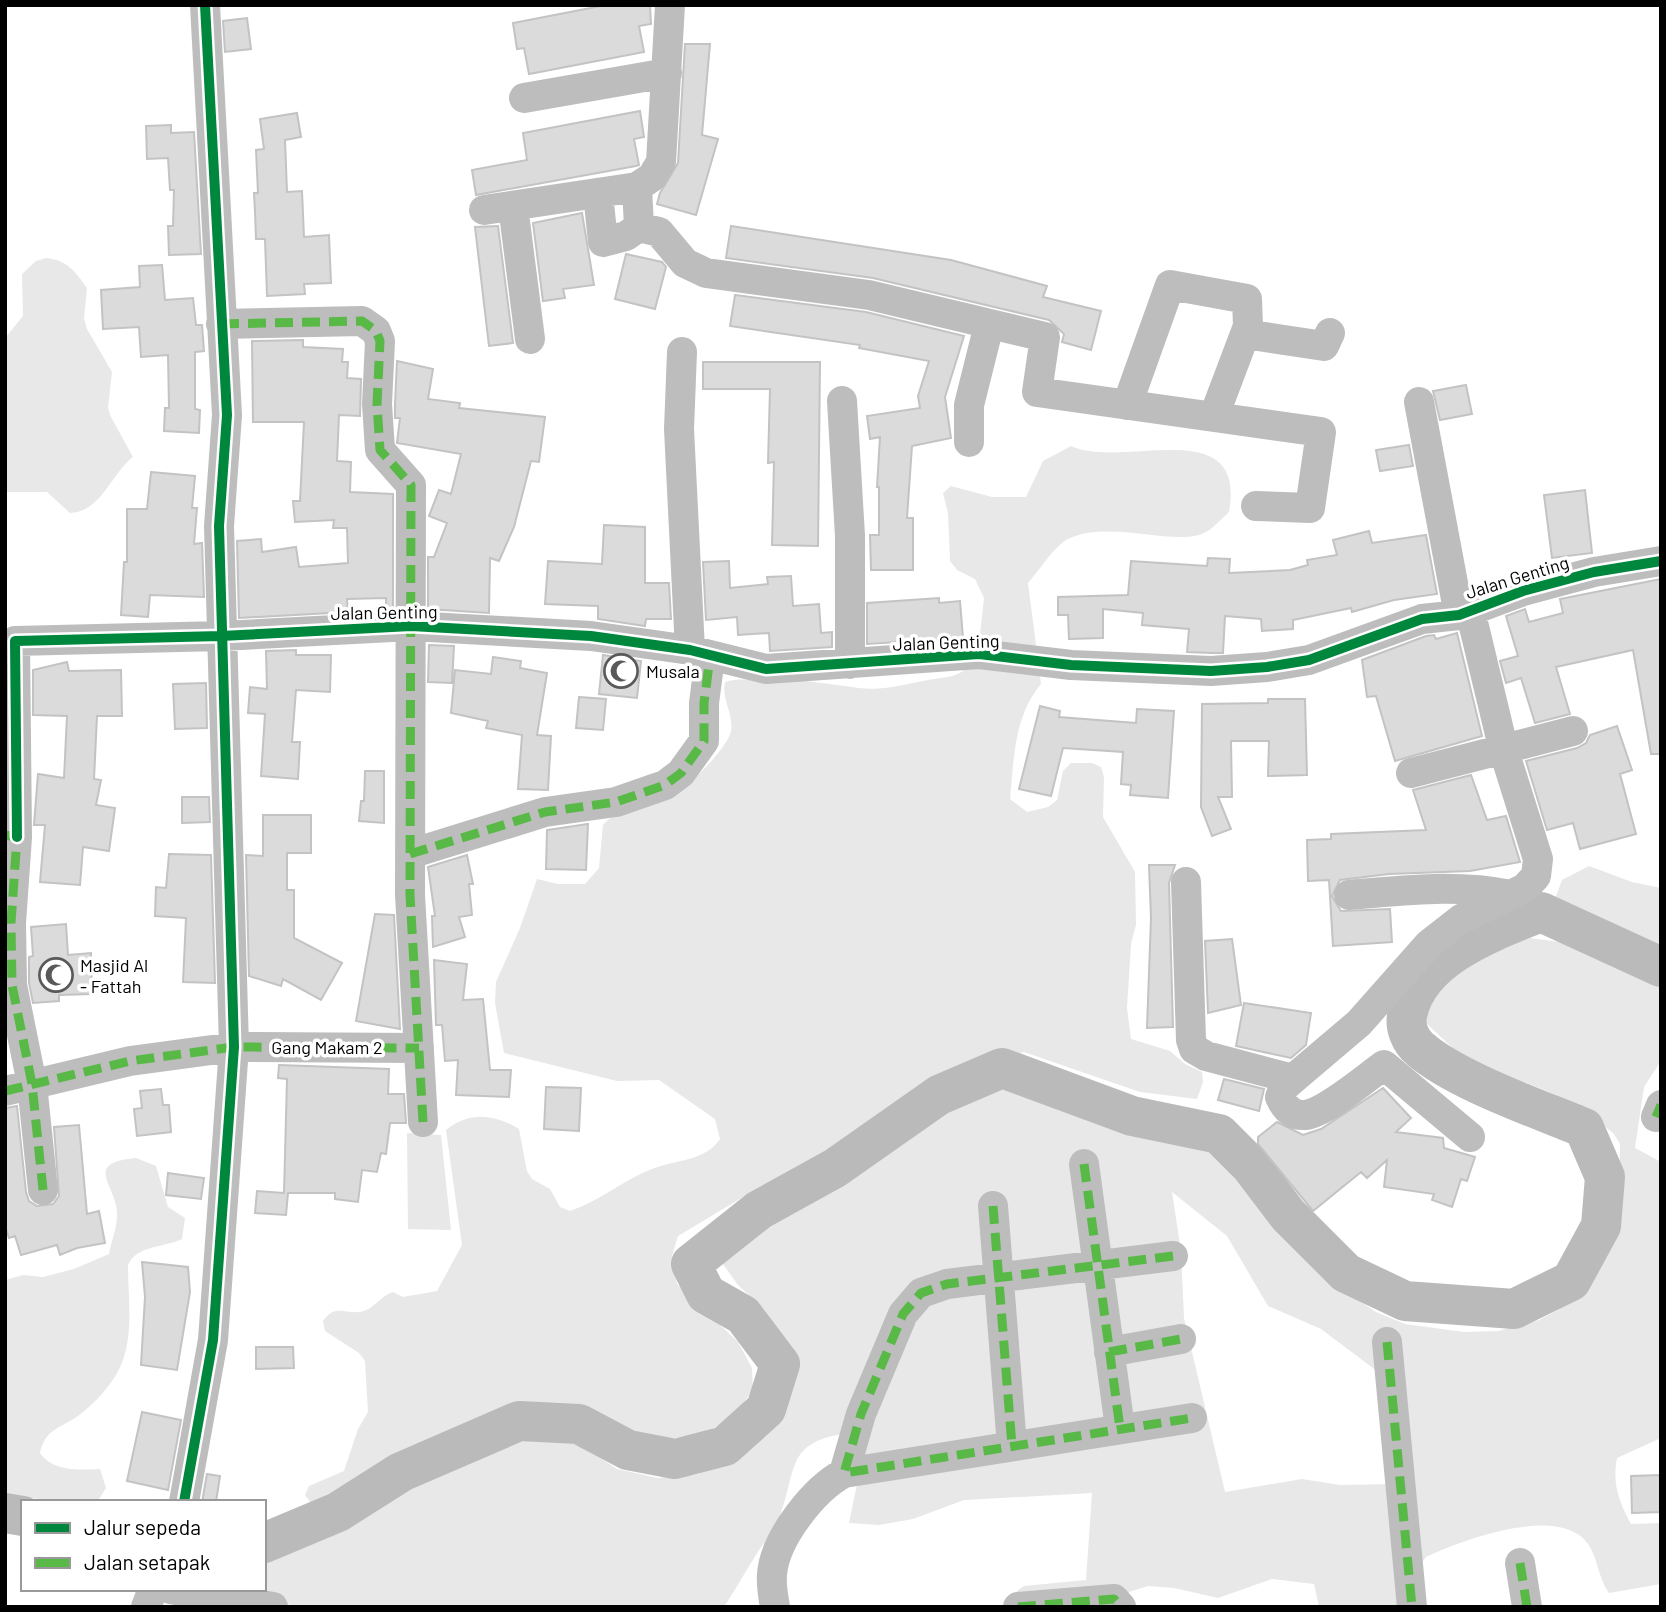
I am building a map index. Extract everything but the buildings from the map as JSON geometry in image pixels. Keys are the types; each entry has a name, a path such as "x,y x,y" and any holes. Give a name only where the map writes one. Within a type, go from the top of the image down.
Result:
{"street":[{"path":"184,1500 214,1340 234,1047 219,526 227,415 205,5"},
{"path":"530,339 498,208 636,187 652,177 661,162 670,5"},
{"path":"524,99 667,73"},
{"path":"636,187 639,227"},
{"path":"598,193 603,242 626,236 639,227 659,232 685,263 706,273 869,295 1045,337 1037,392 1321,432 1310,508 1256,506"},
{"path":"1127,404 1170,285 1247,299 1248,326 1214,416"},
{"path":"221,324 362,321 376,331 380,341 377,404 380,450 411,485 408,613 411,626 410,854 423,1122"},
{"path":"969,442 969,405 989,325"},
{"path":"1245,334 1324,346 1330,333"},
{"path":"410,854 545,812 616,802 665,785 681,773 704,741 700,653 679,429 682,352"},
{"path":"842,401 850,536 850,664"},
{"path":"1384,1065 1340,1095 1304,1115 1285,1107 1280,1097 1284,1087 1359,1023 1429,944 1461,919 1511,895 1536,876 1538,859 1464,612 1419,402"},
{"name":"Jalan Genting","path":"10,641 221,636 411,626 591,636 700,653 766,669 979,654 1071,665 1211,671 1267,667 1308,660 1422,619 1464,612 1594,572 1661,561"},
{"path":"10,641 12,985 19,1088 43,1190"},
{"path":"1411,773 1573,731"},
{"path":"1186,882 1191,1041 1194,1049 1206,1056 1293,1079"},
{"path":"1349,895 1477,888 1511,895"},
{"path":"1359,1023 1384,1065 1470,1137"},
{"name":"Gang Makam 2","path":"19,1088 130,1061 234,1047 419,1048"},
{"path":"1084,1164 1120,1428"},
{"path":"993,1206 1012,1446"},
{"path":"844,1473 861,1414 899,1323 912,1301 921,1293 947,1284 1173,1256"},
{"path":"1109,1352 1181,1339"},
{"path":"1387,1342 1412,1607"},
{"path":"775,1607 772,1573 778,1551 814,1494 844,1473 1192,1418"},
{"path":"1520,1563 1527,1607"},
{"path":"181,1591 273,1607"},
{"path":"1018,1607 1101,1598 1114,1599 1121,1607"}],"shaded area":[{"path":"46,258 60,261 70,267 87,288 84,318 87,329 112,372 108,408 133,457 98,499 81,511 70,513 47,492 5,492 5,338 23,316 22,274 36,261"},
{"path":"1071,446 1093,452 1176,450 1200,453 1219,462 1229,481 1229,512 1204,533 1176,537 1121,532 1085,534 1063,542 1028,583 1041,684 1032,696 1020,724 1014,753 1010,799 1027,812 1048,807 1057,800 1063,771 1071,763 1092,763 1101,767 1104,777 1103,817 1135,872 1136,925 1131,944 1127,1008 1131,1039 1170,1051 1185,1064 1202,1072 1203,1082 1197,1099 1140,1092 1024,1052 980,1063 914,1091 793,1173 743,1197 678,1236 672,1256 677,1284 738,1342 752,1368 753,1390 737,1412 718,1426 701,1434 661,1440 631,1435 568,1413 537,1411 477,1421 447,1433 326,1508 316,1510 305,1495 309,1486 344,1471 358,1429 368,1412 365,1361 359,1353 325,1331 323,1321 332,1312 364,1311 393,1292 403,1297 437,1291 462,1245 446,1130 473,1117 501,1120 519,1129 527,1171 532,1179 550,1189 560,1207 570,1211 641,1174 707,1152 720,1139 715,1119 659,1080 617,1081 504,1053 495,1003 496,982 520,928 537,879 558,884 585,884 599,868 603,825 610,818 670,797 708,764 731,731 725,682 787,680 867,689 884,688 951,676 977,661 984,598 975,579 957,570 950,561 948,513 943,493 951,486 992,497 1026,497 1043,461"},
{"path":"1589,866 1632,882 1661,888 1661,950 1619,936 1555,899 1562,880"},
{"path":"1530,938 1560,942 1661,985 1661,1061 1644,1087 1635,1148 1661,1162 1661,1438 1617,1458 1615,1476 1620,1500 1631,1524 1661,1523 1661,1584 1609,1593 1588,1544 1574,1532 1555,1526 1533,1526 1485,1535 1426,1557 1419,1566 1420,1607 1319,1607 1314,1584 1272,1579 1218,1598 1174,1588 1148,1586 1129,1592 1128,1607 1021,1607 1017,1591 1024,1586 1086,1580 1092,1493 964,1500 913,1519 879,1525 849,1523 868,1431 819,1440 805,1449 797,1459 773,1533 761,1547 724,1607 297,1607 244,1591 266,1591 266,1552 292,1545 431,1474 525,1433 567,1430 590,1451 617,1469 658,1478 698,1474 753,1448 781,1407 785,1345 764,1309 738,1285 717,1256 722,1247 842,1175 858,1161 943,1108 994,1086 1015,1086 1057,1098 1088,1115 1139,1133 1203,1140 1252,1185 1283,1238 1319,1265 1340,1288 1376,1312 1405,1324 1464,1332 1498,1331 1539,1320 1558,1310 1580,1291 1603,1244 1619,1193 1620,1144 1614,1134 1578,1104 1461,1056 1425,1022 1434,989 1441,981 1497,948","holes":["1172,1192 1227,1236 1268,1306 1321,1329 1393,1383 1392,1484 1340,1485 1302,1479 1225,1492 1184,1318 1181,1251"]},
{"path":"407,1133 441,1135 451,1230 408,1229"},
{"path":"136,1158 156,1166 168,1207 185,1218 182,1239 144,1250 128,1265 128,1341 113,1380 82,1413 49,1435 42,1445 40,1453 59,1467 100,1469 106,1488 98,1500 48,1500 5,1495 5,1280 23,1275 43,1277 74,1269 109,1254 117,1216 106,1171 110,1165"}],"waterway":[{"path":"266,1542 338,1512 401,1472 519,1421 579,1424 628,1450 675,1459 725,1446 766,1409 780,1364 743,1315 706,1294 691,1264 759,1210 835,1168 939,1095 1002,1068 1132,1116 1219,1134 1250,1165 1288,1215 1346,1273 1405,1301 1514,1309 1571,1281 1601,1226 1605,1177 1584,1128 1475,1083 1435,1061 1416,1046 1407,1025 1407,1016 1414,996 1425,978 1460,949 1541,912 1661,967"},
{"path":"5,1513 21,1516"}],"marked path":[{"path":"221,324 362,321 376,331 380,341 377,404 380,450 411,485 410,895 423,1122"},
{"path":"410,854 545,812 616,802 665,785 681,773 704,741 704,703 710,657"},
{"path":"5,835 17,837 11,923 12,985 32,1084 43,1190"},
{"path":"5,1091 130,1061 234,1047 419,1048"},
{"path":"1656,1117 1661,1105"},
{"path":"1084,1164 1120,1428"},
{"path":"993,1206 1012,1446"},
{"path":"1173,1256 947,1284 921,1293 903,1314 861,1414 844,1473 1192,1418"},
{"path":"1109,1352 1181,1339"},
{"path":"1387,1342 1412,1607"},
{"path":"1520,1563 1527,1607"},
{"path":"1018,1607 1114,1599 1121,1607"}],"cycle path":[{"path":"184,1500 213,1340 234,1047 219,526 227,415 205,5"},
{"path":"17,837 15,641 221,636 411,626 591,636 690,650 766,669 979,654 1071,665 1211,671 1267,667 1309,660 1422,619 1459,615 1523,591 1594,572 1661,561"}],"place":[{"name":"Musala","path":"621,671"},
{"name":"Masjid Al - Fattah","path":"56,975"}]}
